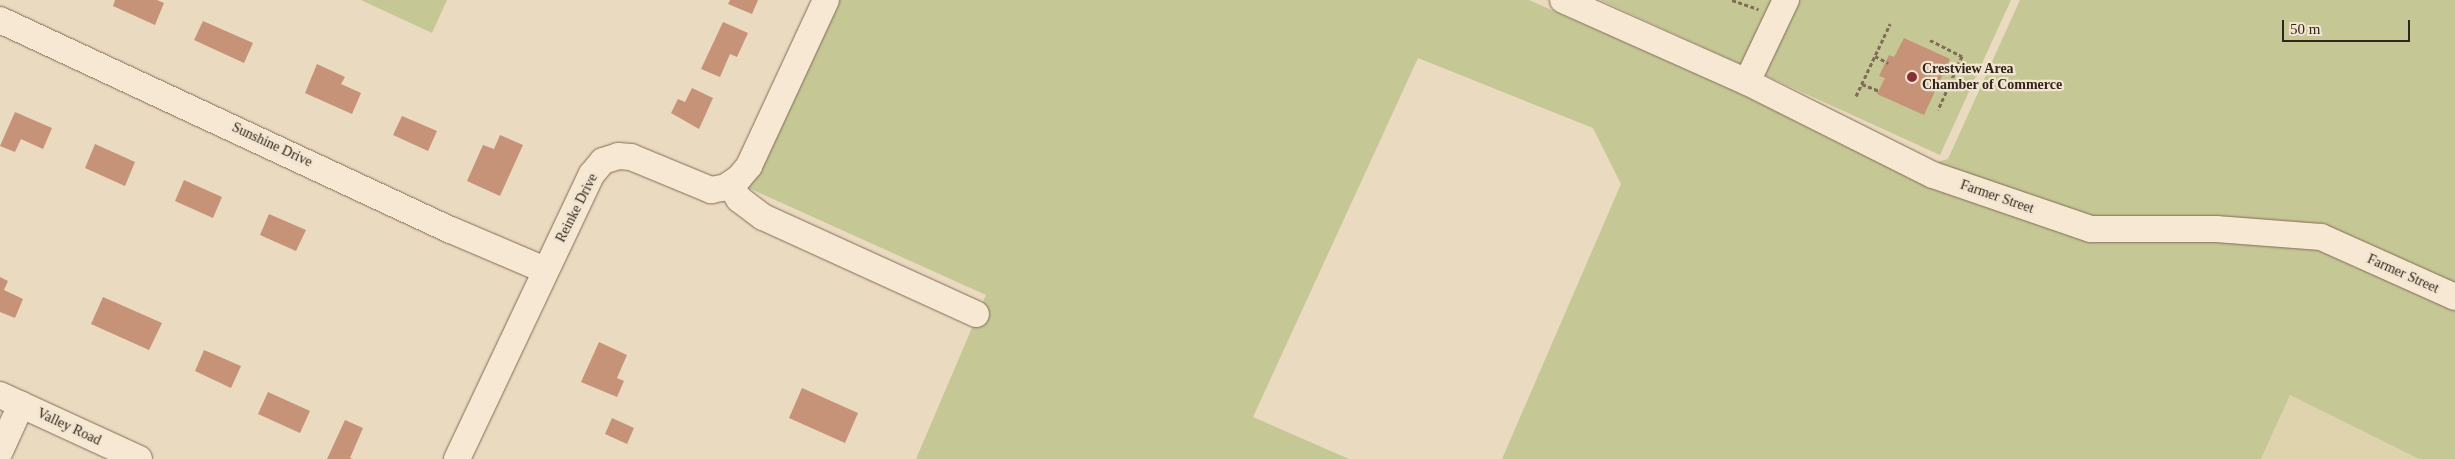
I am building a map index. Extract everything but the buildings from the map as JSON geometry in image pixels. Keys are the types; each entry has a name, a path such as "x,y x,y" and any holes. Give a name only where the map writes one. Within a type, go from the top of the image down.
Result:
{"street":[{"path":"826,0 749,166 730,185 739,199 763,217 976,314"},
{"name":"Farmer Street","path":"1563,0 1747,82 1933,175 2091,229 2216,229 2321,236 2455,297"},
{"path":"1747,82 1775,5"},
{"name":"Sunshine Drive","path":"0,20 451,230 545,270"},
{"name":"Reinke Drive","path":"457,459 592,174 603,161 631,157 699,188 711,190 730,185"},
{"path":"0,451 11,400"},
{"name":"Valley Road","path":"11,400 139,459"}],"path":[{"path":"1732,0 1775,5"},
{"path":"1856,96 1890,24"},
{"path":"1930,40 1962,56 1938,110"},
{"path":"1875,56 1888,63"},
{"path":"1862,84 1879,91"}],"shaded area":[{"path":"2290,395 2419,459 2261,459"}],"green space":[{"path":"361,0 447,0 432,33"},
{"path":"837,0 1529,0 1826,131 2092,238 2319,245 2455,306 2455,459 2419,459 2290,395 2261,459 1502,459 1621,184 1593,128 1418,58 1253,417 1349,459 916,459 986,295 744,186"},
{"path":"1600,0 2011,0 1940,155"},
{"path":"2020,0 2455,0 2455,288 2325,229 2092,220 1928,163 1931,159 1937,162 1948,159"}],"place":[{"name":"Crestview Area Chamber of Commerce","path":"1912,77"}]}
